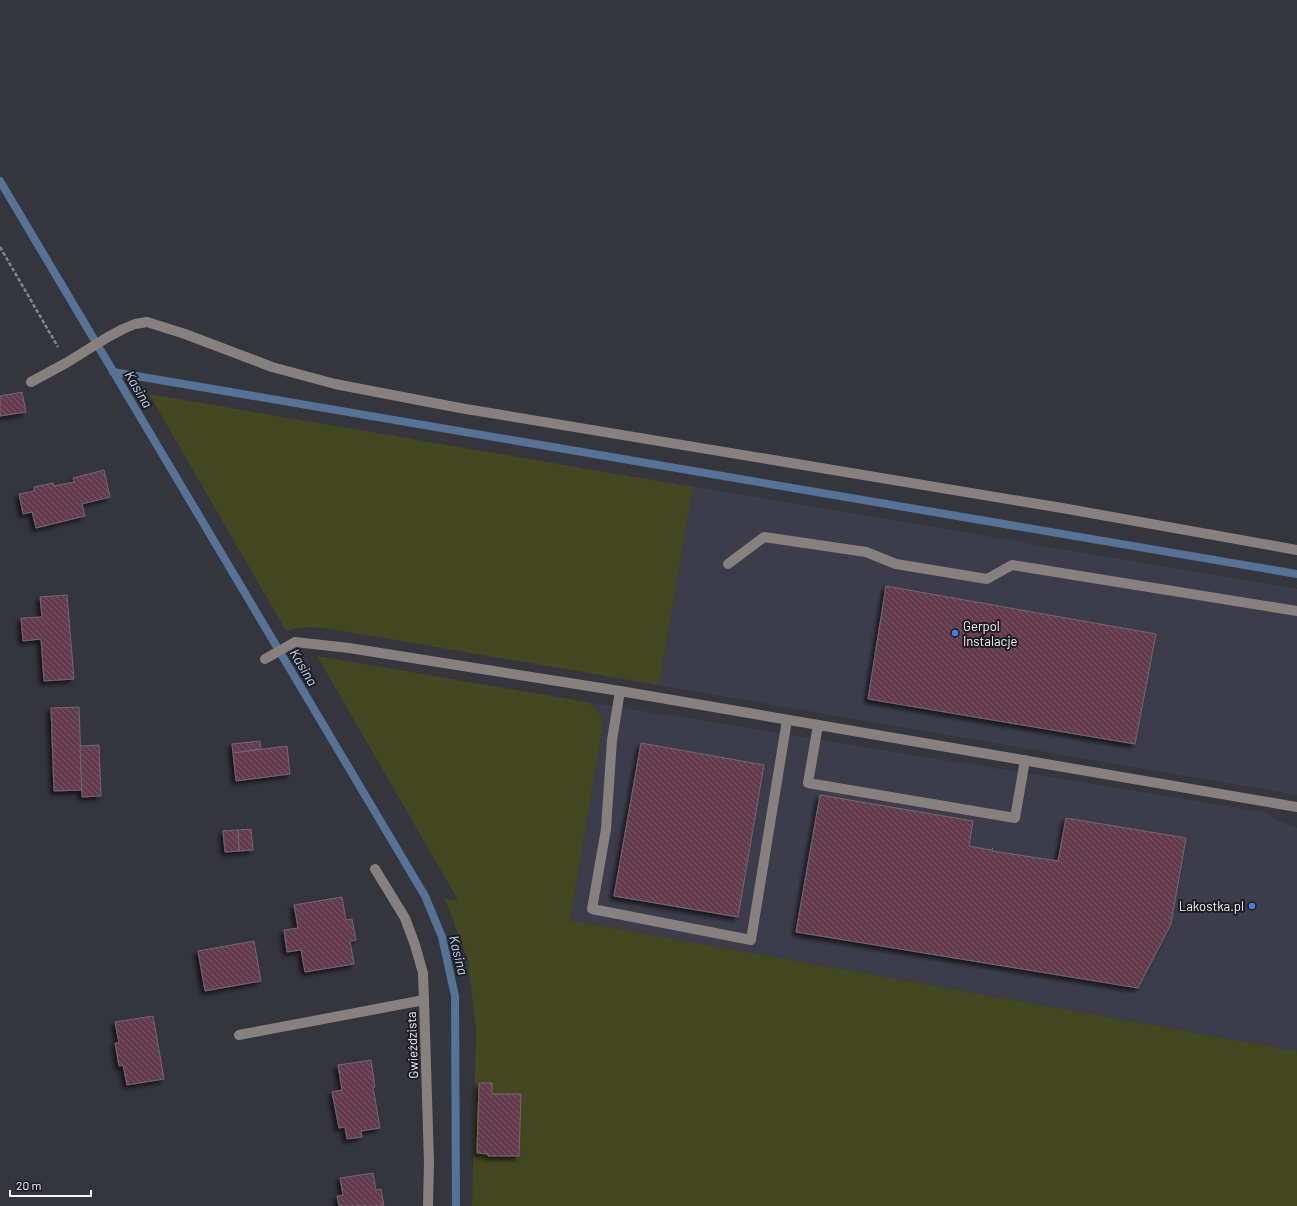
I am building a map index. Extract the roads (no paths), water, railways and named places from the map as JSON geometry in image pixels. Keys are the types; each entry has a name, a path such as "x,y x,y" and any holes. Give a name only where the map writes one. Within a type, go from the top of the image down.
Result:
{"street":[{"path":"31,382 66,363 108,336 129,326 148,322 185,334 272,367 334,384 460,408 1068,509 1297,550"},
{"path":"728,564 764,538 866,552 896,564 987,578 1012,565 1297,611"},
{"path":"265,659 295,642 349,648 620,691 1297,806"},
{"path":"620,691 612,740 606,829 592,909 751,940 787,720"},
{"path":"818,725 808,783 1015,818 1025,760"},
{"path":"375,869 404,918 415,945 423,973 424,1000"},
{"name":"Gwieździsta","path":"239,1034 424,1000 428,1206"}],"waterway":[{"name":"Kasina","path":"0,181 425,896 442,937 455,996 456,1206"},
{"path":"113,372 1297,574"}],"place":[{"name":"Gerpol Instalacje","path":"955,633"},
{"name":"Lakostka.pl","path":"1252,906"}]}
